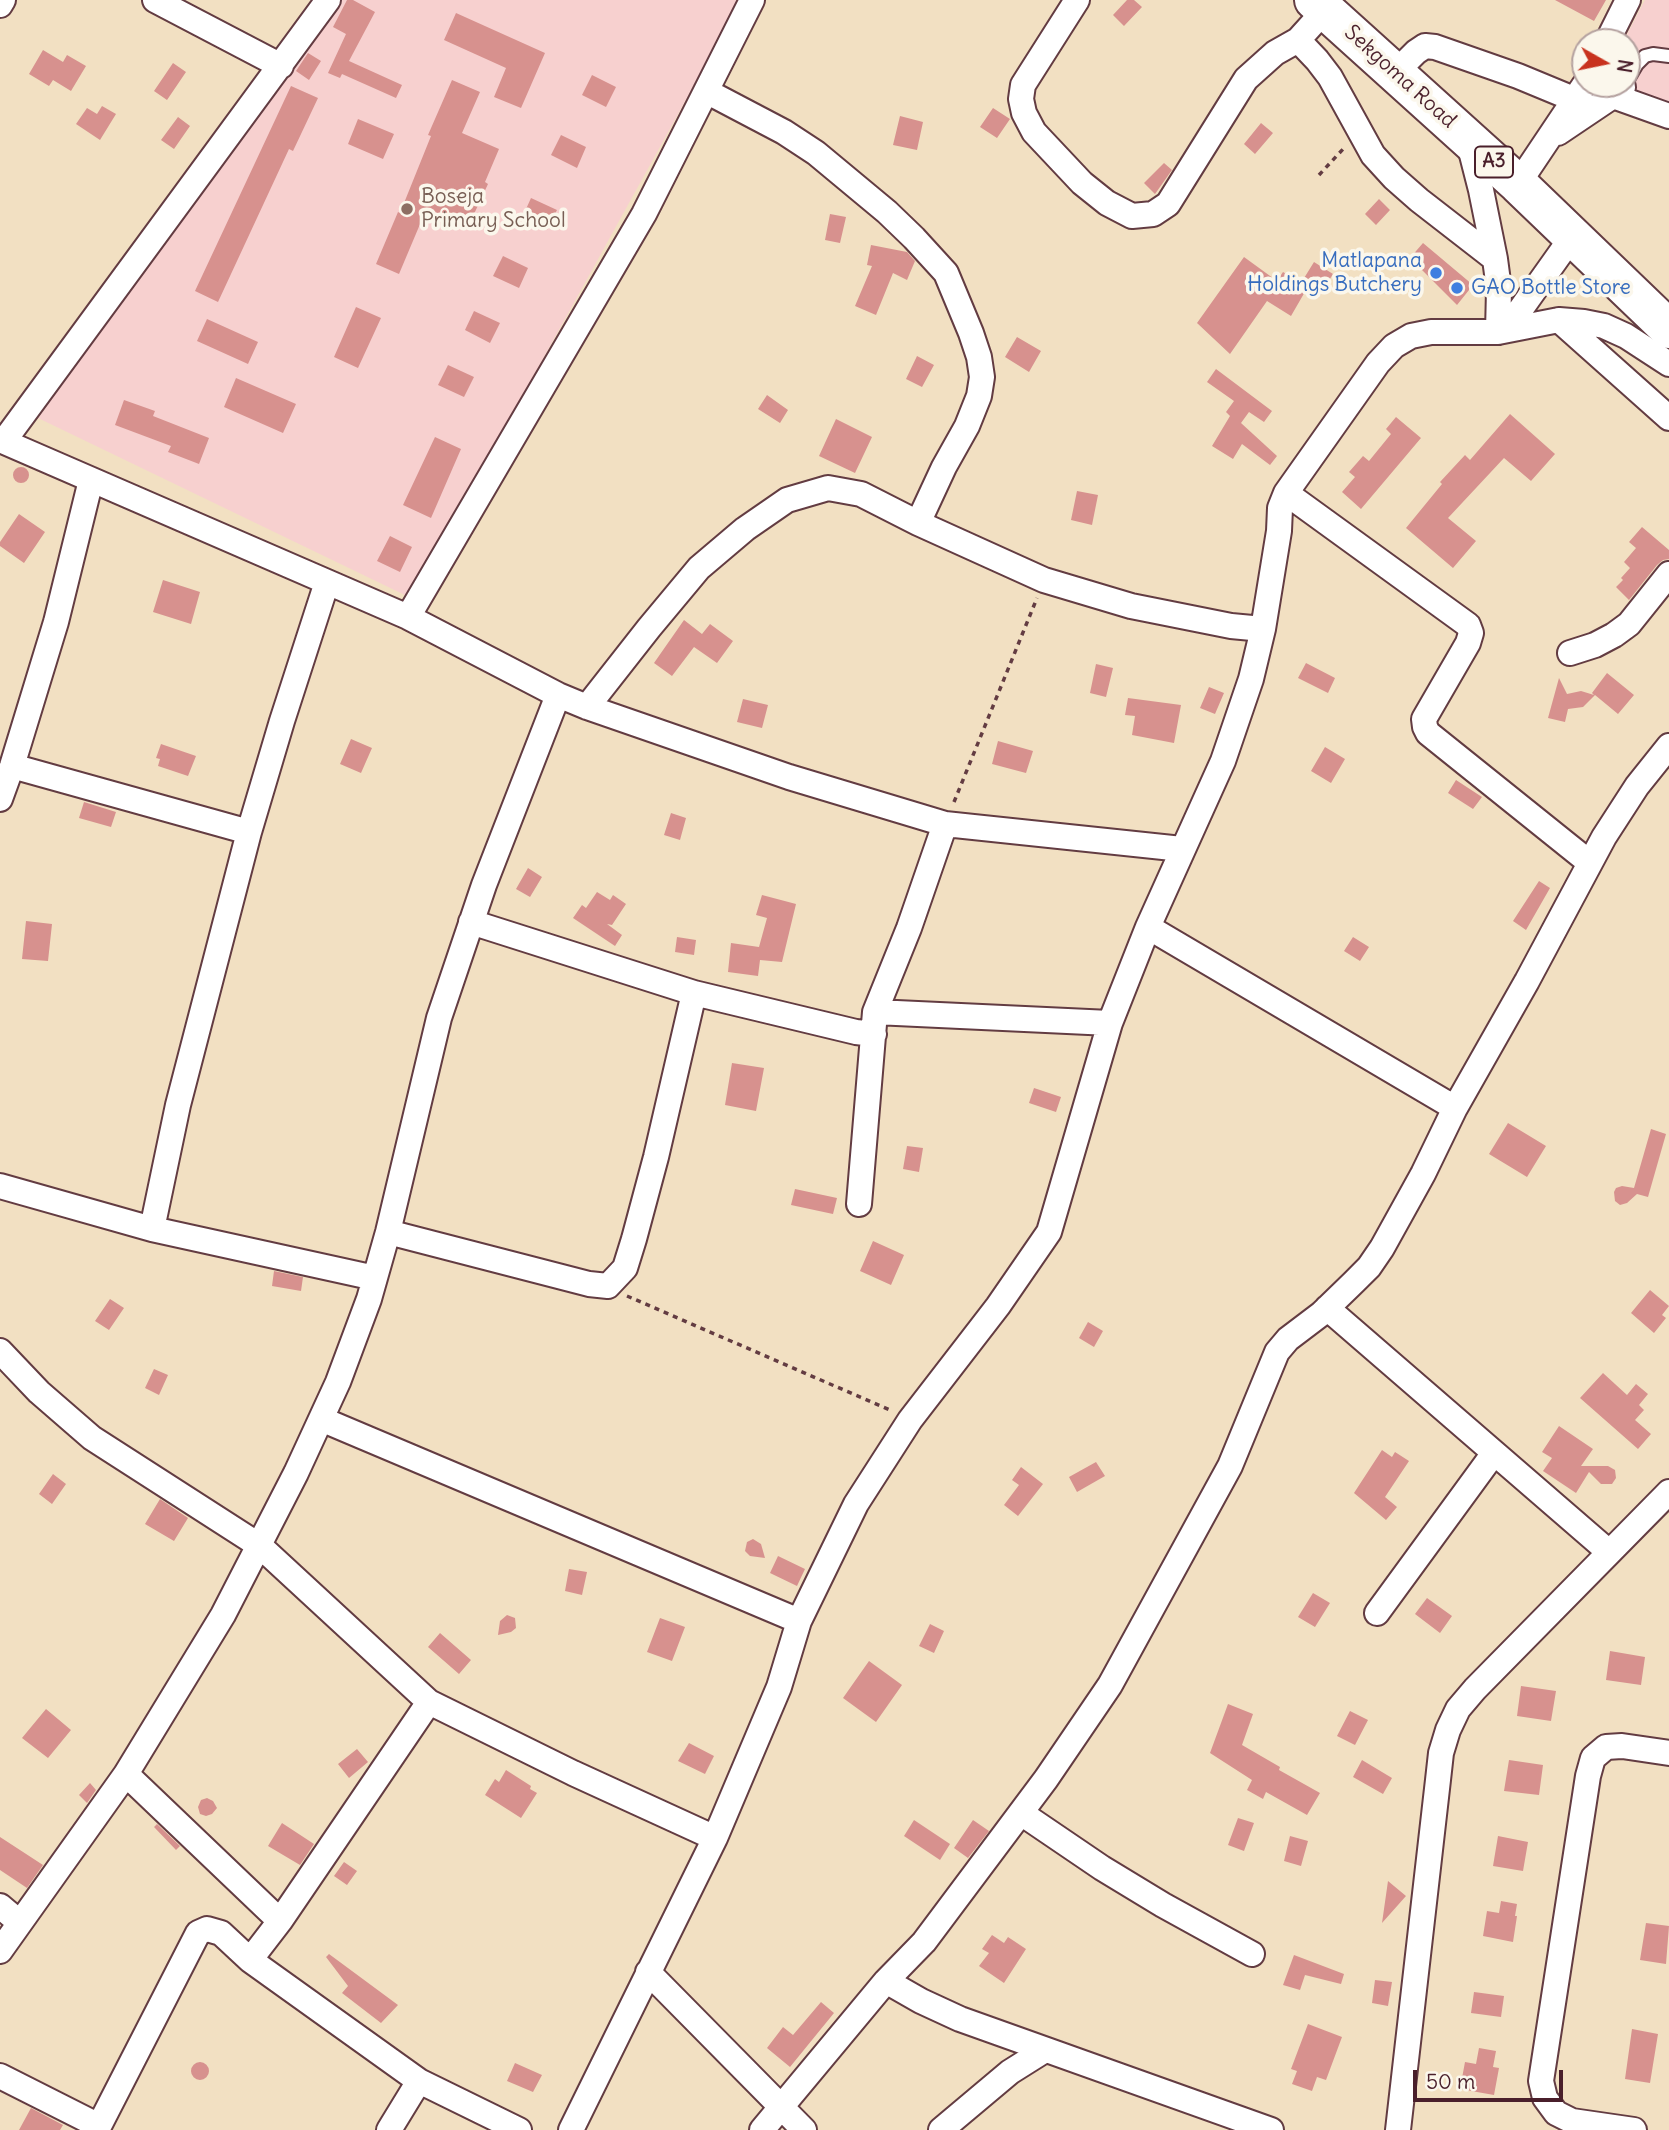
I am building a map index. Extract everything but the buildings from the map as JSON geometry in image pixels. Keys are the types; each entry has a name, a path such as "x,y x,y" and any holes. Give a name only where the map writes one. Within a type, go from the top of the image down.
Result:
{"highway":[{"name":"Sekgoma Road","path":"1323,3 1669,328"}],"street":[{"path":"0,5 3,0"},
{"path":"155,0 281,65"},
{"path":"328,0 2,441 408,617 558,695 587,707 789,776 945,824 1182,849"},
{"path":"408,617 644,214 752,0"},
{"path":"1077,0 1023,85 1021,100 1024,113 1034,132 1082,183 1107,203 1132,216 1153,214 1168,204 1247,79 1275,53 1298,40 1323,3"},
{"path":"1614,28 1628,0"},
{"path":"1298,40 1330,77 1373,155 1394,178 1495,259"},
{"path":"1395,73 1425,46 1571,90"},
{"path":"706,91 784,132 816,153 887,212 946,272 971,333 982,377 979,396 967,426 918,523"},
{"path":"1518,184 1576,98"},
{"path":"1549,139 1607,98"},
{"path":"1640,98 1669,116"},
{"path":"1468,138 1495,259 1502,331"},
{"path":"1502,331 1572,237"},
{"path":"1559,320 1669,418"},
{"path":"571,2130 715,1838 779,1688 799,1621 856,1504 911,1420 998,1306 1049,1232 1110,1023 1148,927 1223,761 1251,680 1279,531 1280,508 1286,493 1378,363 1394,346 1411,336 1431,332 1502,331 1559,320 1604,326 1637,342 1669,364"},
{"path":"0,799 56,622 91,480"},
{"path":"587,707 699,568 745,529 787,500 828,488 861,494 1044,580 1131,606 1231,626 1262,629"},
{"path":"1286,493 1468,625 1471,633 1468,643 1424,719 1424,727 1428,733 1590,863"},
{"path":"1570,653 1595,645 1629,624 1669,574"},
{"path":"152,1229 178,1105 250,832 327,582"},
{"path":"0,1951 9,1914 126,1774 223,1615 260,1546 338,1382 388,1233 439,1018 471,922 558,695"},
{"path":"762,2130 886,1981 924,1942 1021,1812 1110,1685 1230,1466 1277,1352 1369,1267 1382,1248 1423,1174 1455,1108 1604,837 1637,786 1669,746"},
{"path":"12,766 250,832"},
{"path":"859,1204 875,1023 945,824"},
{"path":"471,922 694,993 856,1032 875,1023 1110,1023"},
{"path":"1148,927 1455,1108"},
{"path":"388,1233 589,1284 608,1286 625,1268 634,1239 694,993"},
{"path":"0,1186 152,1229 375,1278"},
{"path":"1327,1308 1609,1552"},
{"path":"0,1351 39,1392 93,1438 260,1546 429,1702 573,1773 715,1838"},
{"path":"321,1419 799,1621"},
{"path":"1377,1613 1494,1453"},
{"path":"1398,2130 1441,1753 1448,1730 1458,1709 1475,1689 1669,1492"},
{"path":"250,1960 429,1702"},
{"path":"1634,2130 1572,2121 1556,2113 1545,2098 1541,2081 1593,1758 1606,1747 1669,1754"},
{"path":"126,1774 280,1920"},
{"path":"1021,1812 1102,1868 1252,1954"},
{"path":"0,2076 98,2128 198,1933 207,1929 221,1933 250,1960 419,2081 519,2130"},
{"path":"648,1972 804,2130"},
{"path":"886,1981 960,2019 1270,2130"},
{"path":"941,2130 1010,2072 1045,2050"},
{"path":"389,2130 419,2081"}],"lane":[{"path":"1641,59 1653,54 1669,57"}],"path":[{"path":"1319,174 1359,133"},
{"path":"945,824 1044,580"},
{"path":"608,1286 638,1303 723,1337 911,1420"}],"shaded area":[{"name":"Boseja Primary School","path":"337,0 741,0 411,598 38,418"},
{"path":"1645,0 1669,0 1669,102 1641,93 1641,28 1630,28"}],"place":[{"name":"Boseja Primary School","path":"407,209"},
{"name":"Matlapana Holdings Butchery","path":"1436,273"},
{"name":"GAO Bottle Store","path":"1457,288"}]}
